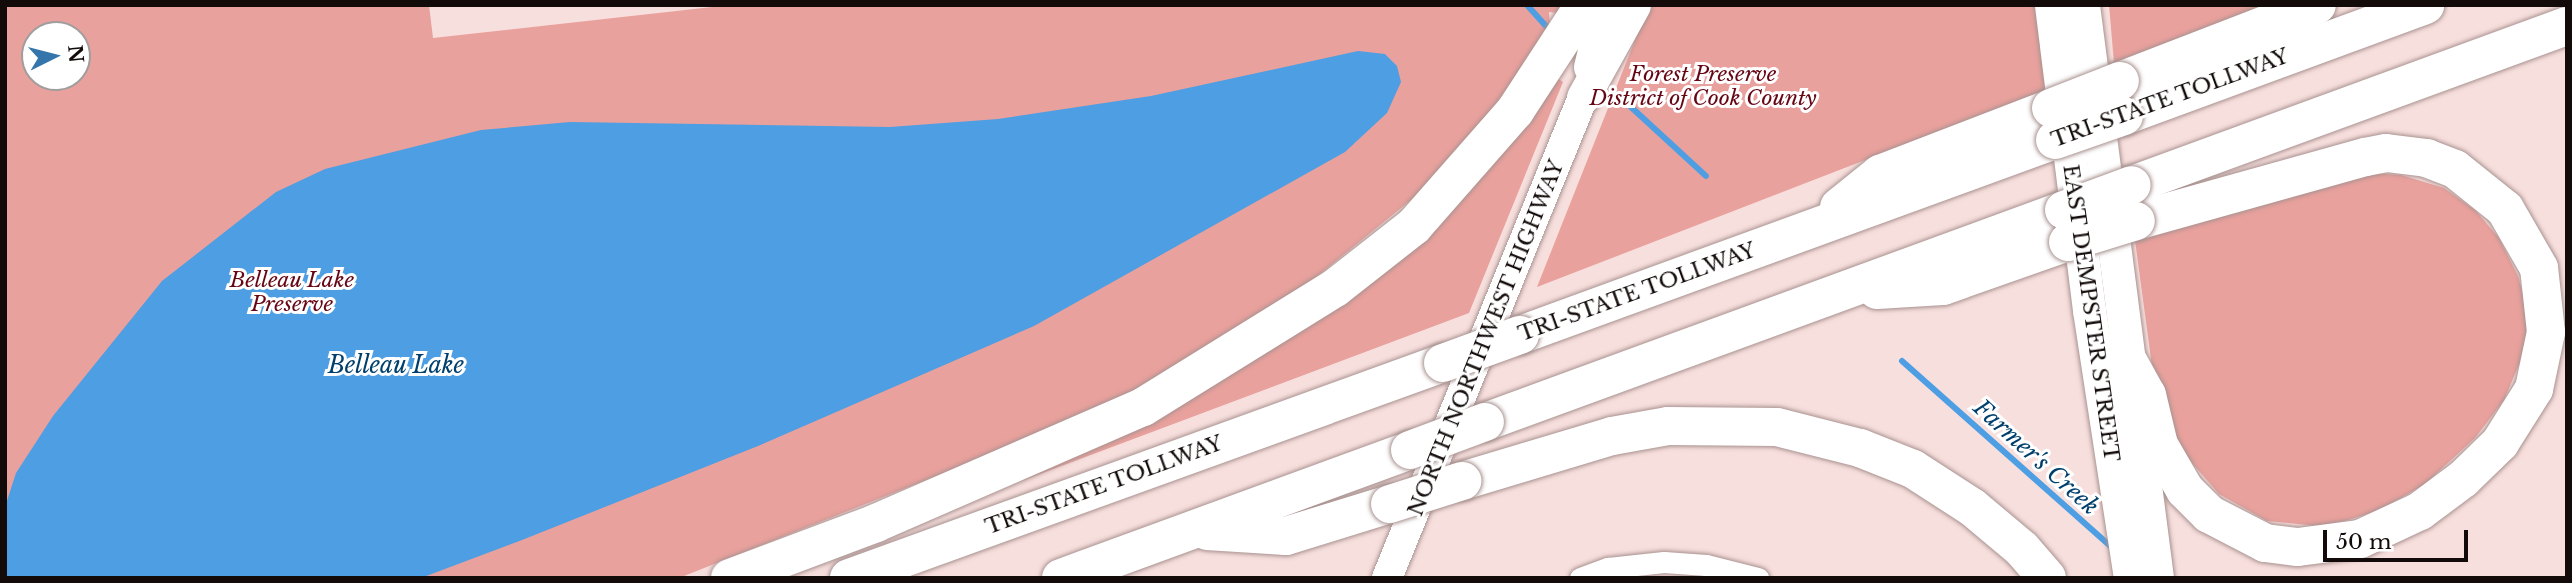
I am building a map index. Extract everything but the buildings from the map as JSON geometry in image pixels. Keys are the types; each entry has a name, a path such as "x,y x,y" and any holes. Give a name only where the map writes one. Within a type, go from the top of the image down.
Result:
{"highway":[{"path":"730,578 876,523 1143,407 1335,288 1414,226 1516,111 1584,5"},
{"path":"2122,99 2317,5"},
{"name":"TRI-STATE TOLLWAY","path":"849,578 1816,226 2053,124 2122,99 2425,5"},
{"path":"1061,578 1833,293 2066,226 2134,203 2567,26"},
{"path":"2128,361 2147,396 2159,445 2185,490 2209,514 2265,542 2298,547 2360,539 2420,510 2463,480 2500,443 2534,389 2546,332 2539,268 2505,209 2455,169 2427,158 2386,153 2134,203"},
{"path":"1191,530 1286,536 1612,436 1668,426 1777,427 1860,447 1913,469 1972,507 2047,578"}],"main road":[{"name":"NORTH NORTHWEST HIGHWAY","path":"1583,97 1605,5"},
{"name":"NORTH NORTHWEST HIGHWAY","path":"1387,578 1583,97 1634,5"},
{"name":"EAST DEMPSTER STREET","path":"2051,5 2089,310 2142,570"},
{"name":"EAST DEMPSTER STREET","path":"2083,5 2128,361 2142,570"}],"street":[{"path":"1580,578 1608,568 1664,562 1706,565 1758,578"}],"green space":[{"name":"Belleau Lake Preserve","path":"5,5 429,5 433,38 730,5 1571,5 1567,14 1549,12 1551,46 1444,173 1315,278 1135,391 1062,426 679,578 5,578"},
{"name":"Forest Preserve District of Cook County","path":"1649,5 2044,5 2049,89 1537,287"},
{"path":"2109,5 2264,5 2114,63"},
{"path":"1556,77 1563,82 1469,313 1024,480 1023,475 1231,371"},
{"path":"2369,173 2401,175 2444,188 2475,210 2499,238 2518,276 2526,305 2527,332 2520,362 2504,400 2475,438 2425,484 2380,510 2345,521 2318,526 2267,521 2219,494 2179,448 2156,396 2135,240"}],"water":[{"name":"Belleau Lake","path":"1358,51 1385,54 1397,66 1401,82 1387,113 1345,152 1034,326 758,446 522,540 421,578 5,578 5,507 16,473 53,416 162,281 276,192 325,169 481,130 570,122 890,127 998,119 1151,96"}],"waterway":[{"name":"Farmer's Creek","path":"1527,5 1548,28"},
{"name":"Farmer's Creek","path":"1619,96 1706,176"},
{"name":"Farmer's Creek","path":"1902,361 2114,549"}]}
